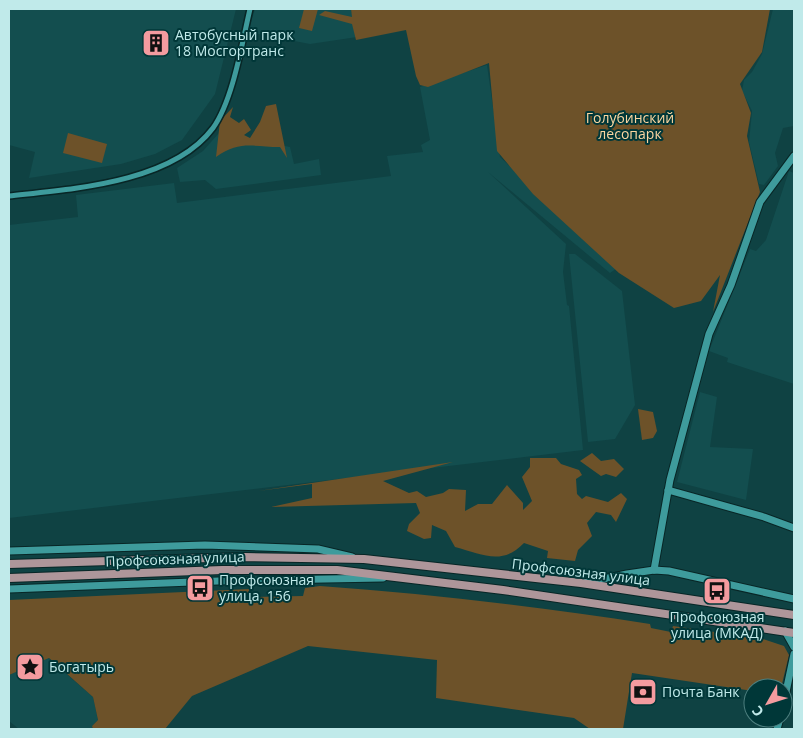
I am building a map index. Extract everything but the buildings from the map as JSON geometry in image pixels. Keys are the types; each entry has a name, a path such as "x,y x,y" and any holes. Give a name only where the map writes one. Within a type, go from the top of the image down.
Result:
{"main road":[{"name":"Профсоюзная улица","path":"9,564 244,557 364,559 581,584 794,616"},
{"name":"Профсоюзная улица","path":"9,578 222,570 337,570 402,577 794,633"}],"street":[{"path":"9,196 130,178 159,168 189,150 213,128 220,113 232,82 250,9"},
{"path":"654,570 668,490 709,334 731,285 760,202 794,156"},
{"path":"668,490 764,517 794,528"},
{"name":"Профсоюзная улица","path":"9,551 205,545 318,549 364,559"},
{"path":"581,584 654,570 794,599"},
{"name":"Профсоюзная улица","path":"9,588 402,577"},
{"path":"785,631 794,646"},
{"path":"789,678 794,654"}],"shaded area":[{"name":"Автобусный парк 18 Мосгортранс","path":"9,9 236,9 215,94 182,140 155,154 121,164 29,178 35,152 9,145"},
{"path":"255,9 351,9 357,37 310,44 248,32"},
{"path":"773,9 794,9 794,126 783,128 775,153 778,166 764,185 759,184 749,142 752,111 742,91 744,80 752,72 762,54"},
{"path":"487,65 500,157 617,268 610,273 488,172 566,244 563,272 567,305 569,306 583,450 9,518 9,225 78,217 76,195 174,183 177,203 391,176 387,156 423,152 421,145 430,140 420,87"},
{"path":"219,133 290,147 294,164 319,159 321,175 216,189 205,180 180,182 177,168 203,151"},
{"path":"789,171 794,173 794,384 727,362 728,358 709,351 750,249 756,251 766,240"},
{"path":"569,254 575,254 622,291 635,405 615,439 588,442"},
{"path":"700,392 717,397 710,447 753,449 746,500 677,482"},
{"path":"48,658 93,697 98,720 92,726 93,729 19,729 9,721 9,675"}],"green space":[{"path":"304,9 318,9 312,31 299,28"},
{"name":"Голубинский лесопарк","path":"351,9 770,9 762,52 740,84 751,113 747,136 760,192 713,312 720,275 701,301 674,308 619,273 533,194 497,151 489,63 428,87 420,85 416,76 406,30 356,40 352,24 319,15 325,11 352,17"},
{"path":"276,104 287,158 280,147 254,146 232,148 216,157 220,121 233,107 230,117 239,123 244,119 251,130 244,135 250,138 260,122 266,106"},
{"path":"68,133 107,144 102,163 63,153"},
{"path":"638,409 653,412 657,431 653,438 642,440"},
{"path":"592,453 601,461 614,459 624,469 616,477 606,474 601,476 580,461"},
{"path":"530,458 556,458 561,464 579,470 582,475 576,479 577,494 582,499 586,496 608,502 621,493 627,499 616,522 611,515 596,512 587,523 592,536 578,550 575,561 547,558 548,551 524,543 508,554 500,556 483,555 455,547 446,531 432,525 431,538 424,539 407,531 409,524 420,513 416,503 271,507 312,498 312,484 258,491 453,462 383,481 409,493 417,491 426,497 443,493 449,489 466,490 465,511 478,504 492,504 507,485 523,503 523,510 532,501 522,477 530,467"},
{"path":"320,586 485,602 650,624 651,628 671,632 673,626 763,639 784,646 789,655 783,678 743,678 743,690 632,673 623,729 590,729 574,718 436,698 437,660 308,646 192,696 165,729 93,729 92,726 98,720 93,697 49,658 9,675 9,600 249,589 249,597 303,596 305,588"}],"place":[{"name":"Автобусный парк 18 Мосгортранс","path":"156,43"},
{"name":"Профсоюзная улица, 156","path":"200,588"},
{"name":"Профсоюзная улица (МКАД)","path":"717,591"},
{"name":"Богатырь","path":"30,667"},
{"name":"Почта Банк","path":"643,692"}]}
